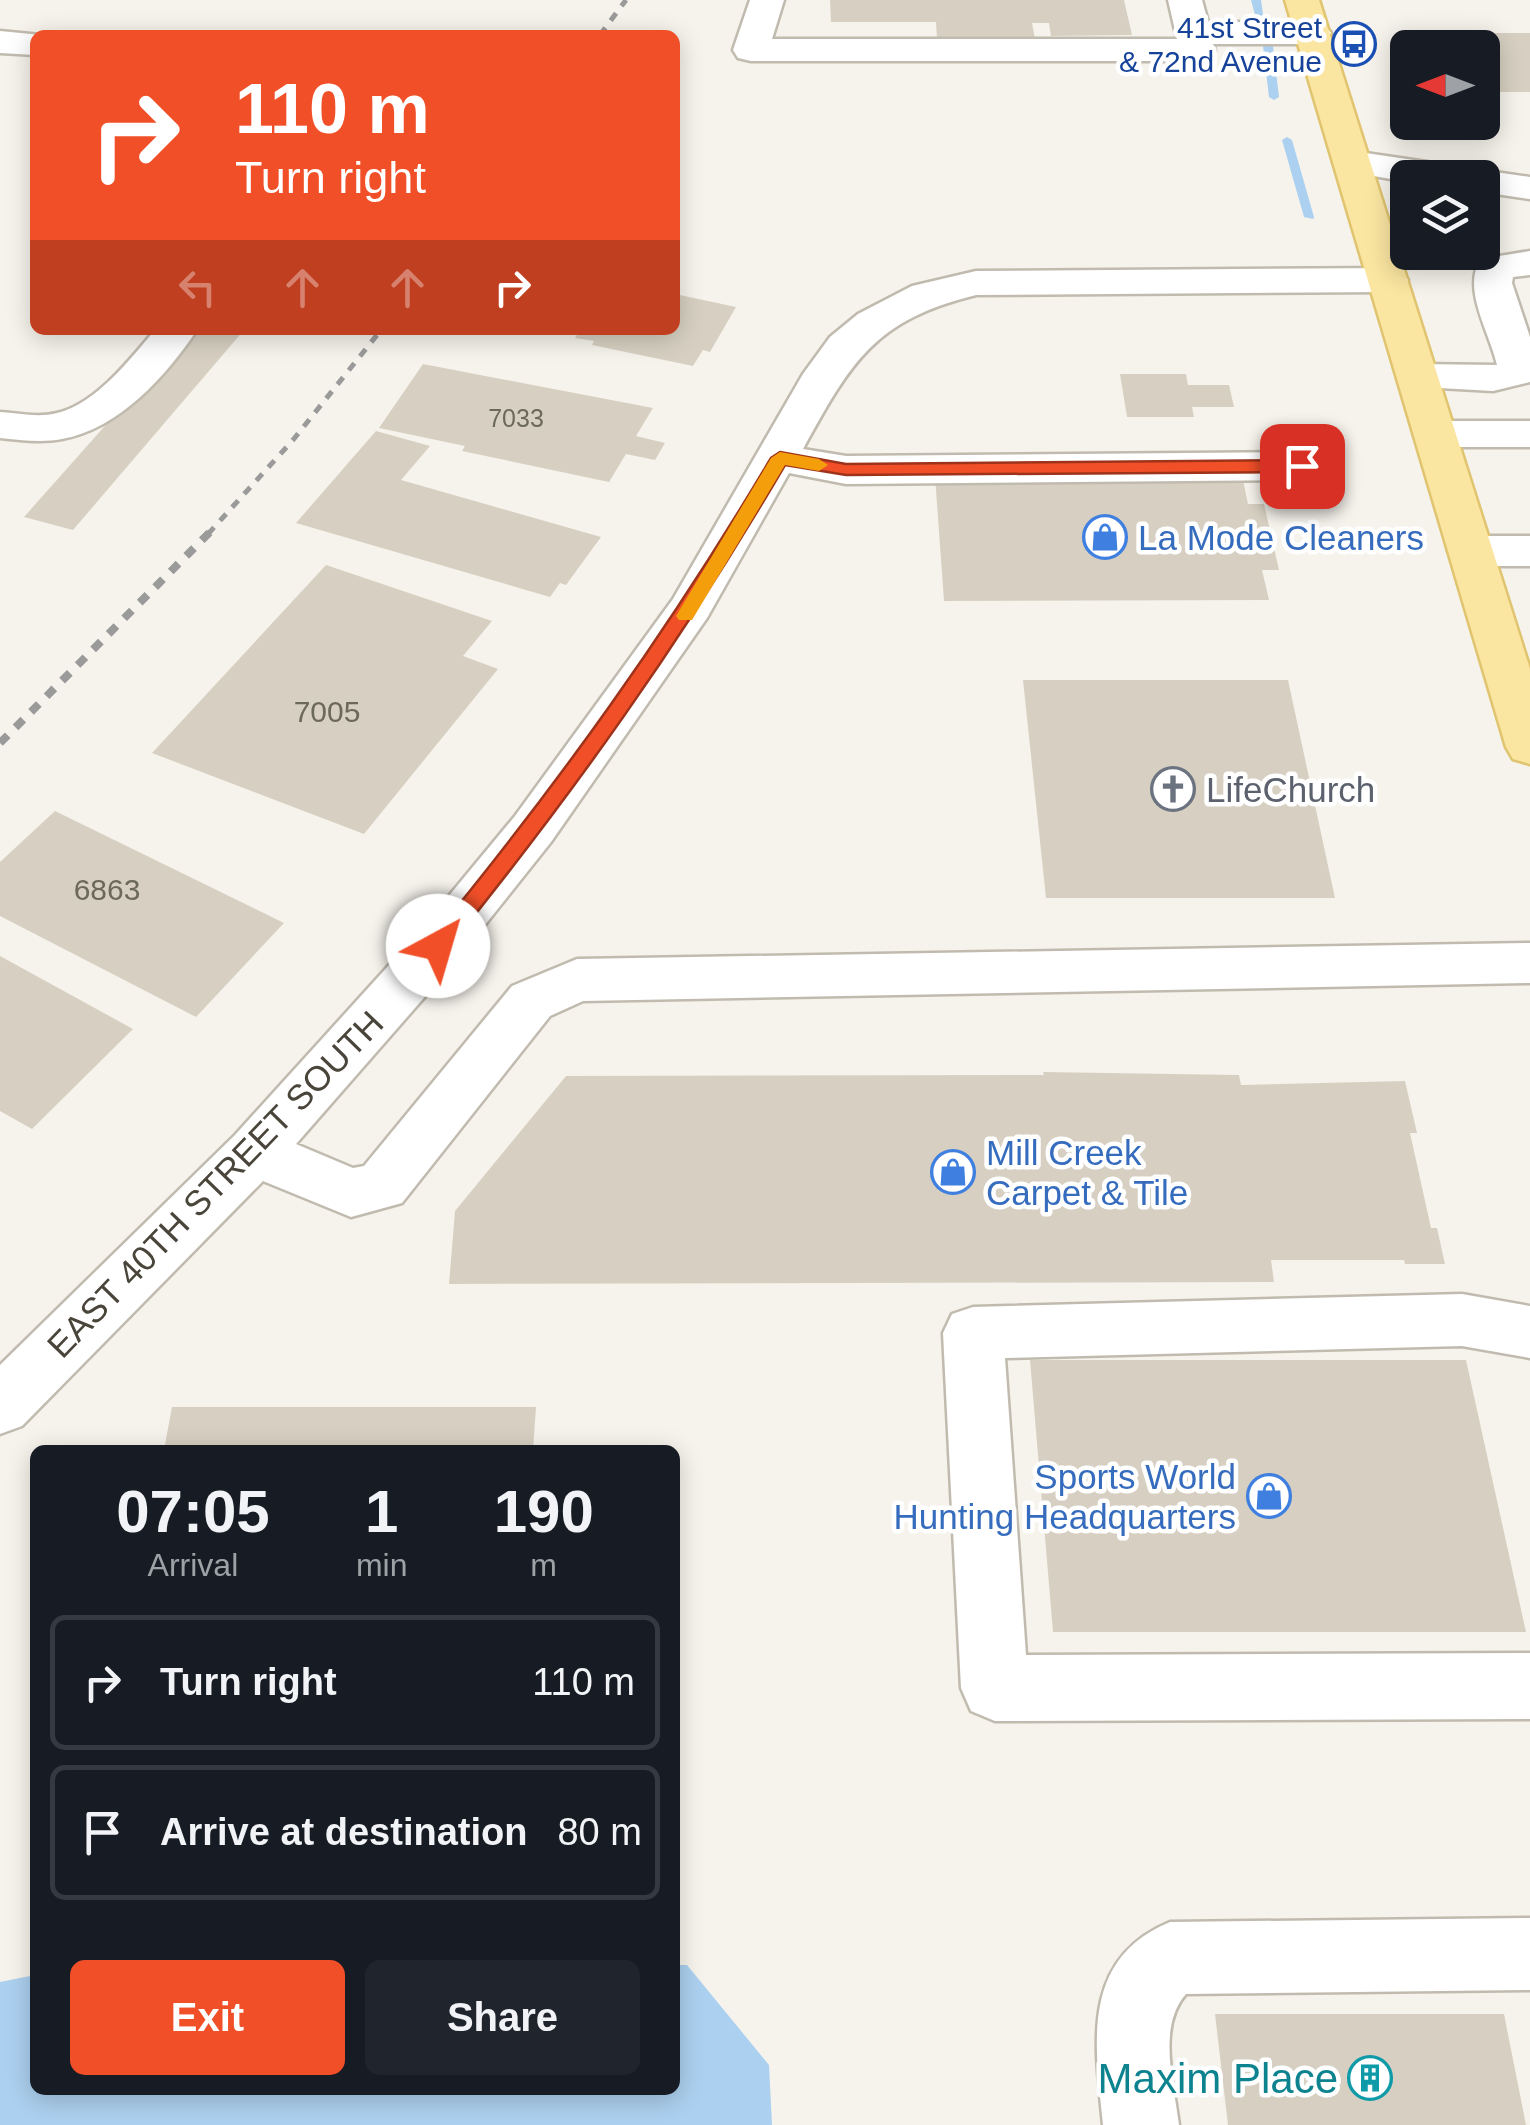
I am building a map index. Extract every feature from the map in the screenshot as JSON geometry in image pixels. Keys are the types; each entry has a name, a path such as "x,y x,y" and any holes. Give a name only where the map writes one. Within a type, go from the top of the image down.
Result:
{"main road":[{"path":"1307,17 1530,747"}],"street":[{"path":"766,0 751,50 1198,50 1189,16 1307,17"},
{"path":"0,42 30,44"},
{"path":"1352,162 1390,168"},
{"path":"1500,184 1530,188"},
{"path":"1418,377 1493,378 1516,373 1518,363 1492,283 1495,268 1530,263"},
{"name":"EAST 40TH STREET SOUTH","path":"0,1406 254,1152 438,946 533,829 691,607 780,458 824,374 845,346 872,323 926,295 1006,280 1388,280"},
{"path":"0,425 64,426 94,410 144,369 173,335"},
{"path":"1435,434 1530,434"},
{"path":"780,458 846,470 1302,466"},
{"path":"1471,551 1530,551"},
{"path":"254,1152 351,1193 382,1186 531,1001 576,980 1530,963"},
{"path":"1530,1332 1462,1320 974,1333 995,1688 1530,1686"},
{"path":"1141,2125 1133,2052 1137,1994 1170,1958 1530,1954"}],"water":[{"path":"680,1965 687,1965 769,2065 772,2125 0,2125 0,1982 30,1976 30,2095 680,2095"}],"building":[{"path":"830,0 1124,0 1132,35 1051,36 1049,23 1032,23 1035,39 937,39 936,22 831,22"},
{"path":"1500,33 1530,33 1530,92 1500,92"},
{"path":"680,295 736,307 710,352 703,350 693,366 575,338 680,335"},
{"path":"186,335 240,335 73,530 24,517"},
{"path":"423,364 653,408 636,436 665,443 655,460 626,454 609,482 462,451 465,446 379,428"},
{"path":"1120,374 1186,374 1188,385 1229,385 1234,407 1192,407 1194,417 1127,417"},
{"path":"376,431 430,446 401,480 601,537 566,585 560,583 550,597 296,523"},
{"name":"La Mode Cleaners","path":"1242,475 1248,504 1264,504 1279,570 1262,570 1269,600 944,601 935,476"},
{"path":"326,565 492,621 463,656 498,669 364,834 152,753"},
{"name":"LifeChurch","path":"1023,680 1288,680 1335,898 1046,898"},
{"path":"55,811 284,923 196,1017 0,916 0,862"},
{"path":"0,956 133,1029 32,1129 0,1111"},
{"name":"Mill Creek Carpet & Tile","path":"1043,1072 1239,1075 1241,1085 1405,1081 1417,1133 1410,1133 1431,1228 1437,1228 1445,1264 1405,1264 1404,1260 1271,1260 1274,1282 449,1284 455,1211 566,1076 1044,1075"},
{"name":"Sports World Hunting Headquarters","path":"1030,1360 1466,1360 1526,1632 1053,1632"},
{"path":"172,1407 536,1407 533,1445 165,1445"},
{"name":"Maxim Place","path":"1215,2014 1504,2014 1526,2125 1228,2125"}],"waterway":[{"path":"1256,0 1261,19"},
{"path":"1268,46 1274,97"},
{"path":"1287,140 1309,217"}],"railway":[{"path":"604,30 626,0"},
{"path":"208,534 293,440 377,335"},
{"path":"0,743 211,531"}],"slow traffic":[{"path":"685,616 780,458 819,465"}],"place":[{"name":"41st Street & 72nd Avenue","path":"1354,44"},
{"name":"La Mode Cleaners","path":"1105,537"},
{"name":"LifeChurch","path":"1173,789"},
{"name":"Mill Creek Carpet & Tile","path":"953,1172"},
{"name":"Sports World Hunting Headquarters","path":"1269,1496"},
{"name":"Maxim Place","path":"1370,2078"}],"route":[{"path":"438,946 533,829 629,699 707,582 780,458 846,470 1302,466"}]}
